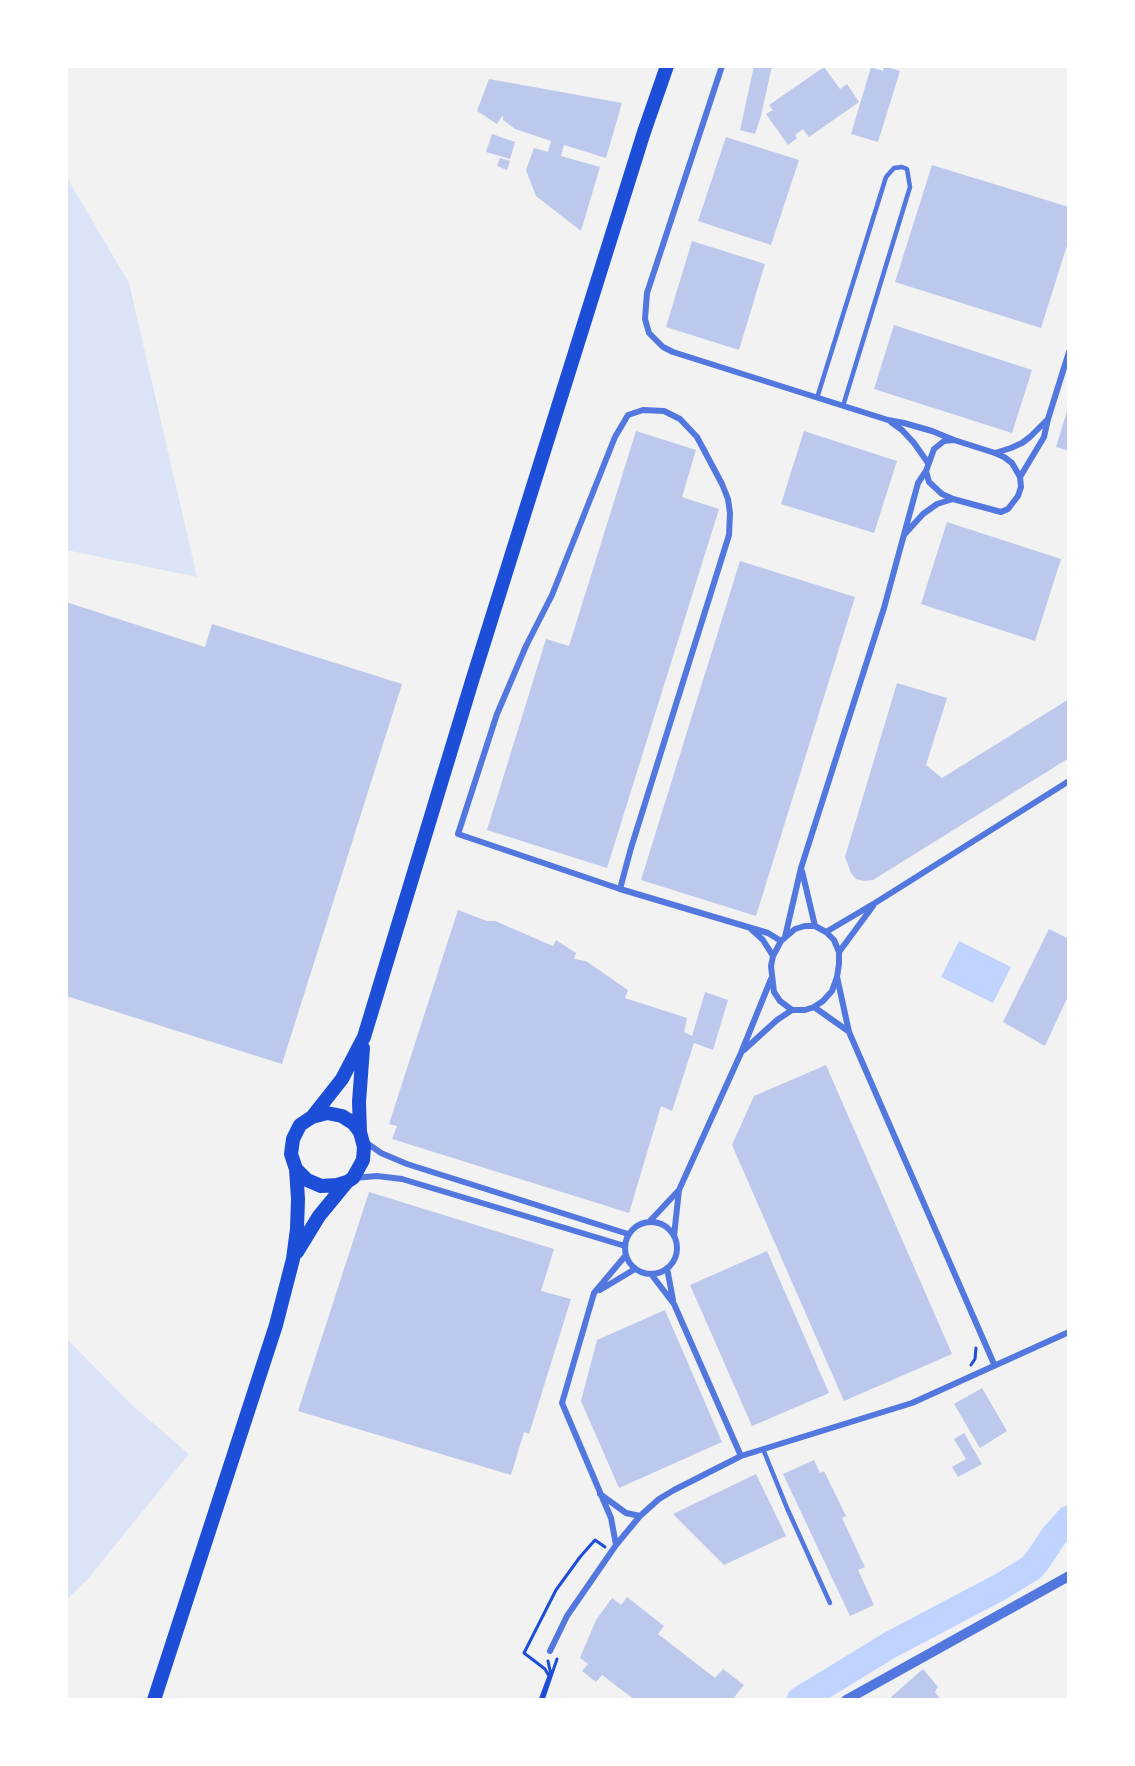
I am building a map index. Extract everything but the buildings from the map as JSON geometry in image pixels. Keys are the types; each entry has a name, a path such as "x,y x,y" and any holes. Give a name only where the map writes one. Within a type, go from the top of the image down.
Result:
{"main road":[{"path":"655,98 660,66"},
{"path":"154,1700 276,1325 293,1259 298,1209 296,1169 291,1154 293,1139 300,1125 312,1116 342,1079 364,1037 472,681 667,66"},
{"path":"293,1259 319,1216 363,1161 364,1147 359,1102 364,1037"},
{"path":"312,1116 327,1113 342,1116 353,1123 362,1136"},
{"path":"296,1169 307,1180 321,1186 337,1185 350,1180"}],"street":[{"path":"722,66 647,293 645,319 649,333 663,348 673,352 888,420 914,425 1005,457 1012,463 1020,477 1021,487 1018,496 1004,512 953,499 935,489 929,482 926,471"},
{"path":"1020,477 1044,437 1069,352"},
{"path":"620,889 729,535 728,499 698,436 680,419 664,411 643,410 628,416 615,437 552,595 525,645 497,714 458,834 620,889 783,939"},
{"path":"994,453 1022,443 1048,419"},
{"path":"888,420 908,436 928,463"},
{"path":"792,1010 780,1001 774,992 771,979 773,956 783,939 801,868 884,608 918,483 926,471 934,449 944,441 954,440"},
{"path":"904,536 923,514 937,504 953,499"},
{"path":"826,932 1069,781"},
{"path":"801,868 815,926"},
{"path":"839,952 875,903"},
{"path":"741,1053 777,1020 792,1010 805,1010 813,1007 823,1001 832,991 837,977 839,952 834,940 815,926 795,929 783,939"},
{"path":"750,928 763,940 773,956"},
{"path":"837,977 849,1032 994,1364"},
{"path":"674,1236 663,1225 649,1222 634,1228 628,1234 625,1246 629,1262 635,1269 651,1274 667,1268 673,1261 676,1253 674,1236 679,1190 741,1053 771,979"},
{"path":"813,1007 849,1032"},
{"path":"362,1136 381,1153 407,1164 628,1234"},
{"path":"350,1180 377,1176 402,1179 625,1246"},
{"path":"649,1222 679,1190"},
{"path":"616,1545 611,1518 561,1403 594,1293 626,1255"},
{"path":"667,1268 674,1304 741,1456"},
{"path":"594,1293 635,1269"},
{"path":"651,1274 674,1304"},
{"path":"550,1651 567,1616 616,1545 640,1516 659,1499 741,1456 912,1403 1069,1332"},
{"path":"600,1494 626,1514 640,1516"},
{"path":"846,1700 1069,1576"}],"lane":[{"path":"817,398 886,177 894,168 902,167 907,169 910,187 843,406"},
{"path":"763,1449 830,1603"}],"path":[{"path":"543,1700 551,1677"}],"shaded area":[{"path":"66,176 129,283 197,577 66,550"},
{"path":"66,1338 132,1405 189,1454 87,1580 66,1600"}],"water":[{"path":"959,941 1011,967 993,1003 941,977"}],"waterway":[{"path":"800,1700 890,1645 1000,1587 1031,1568 1069,1519"}]}
